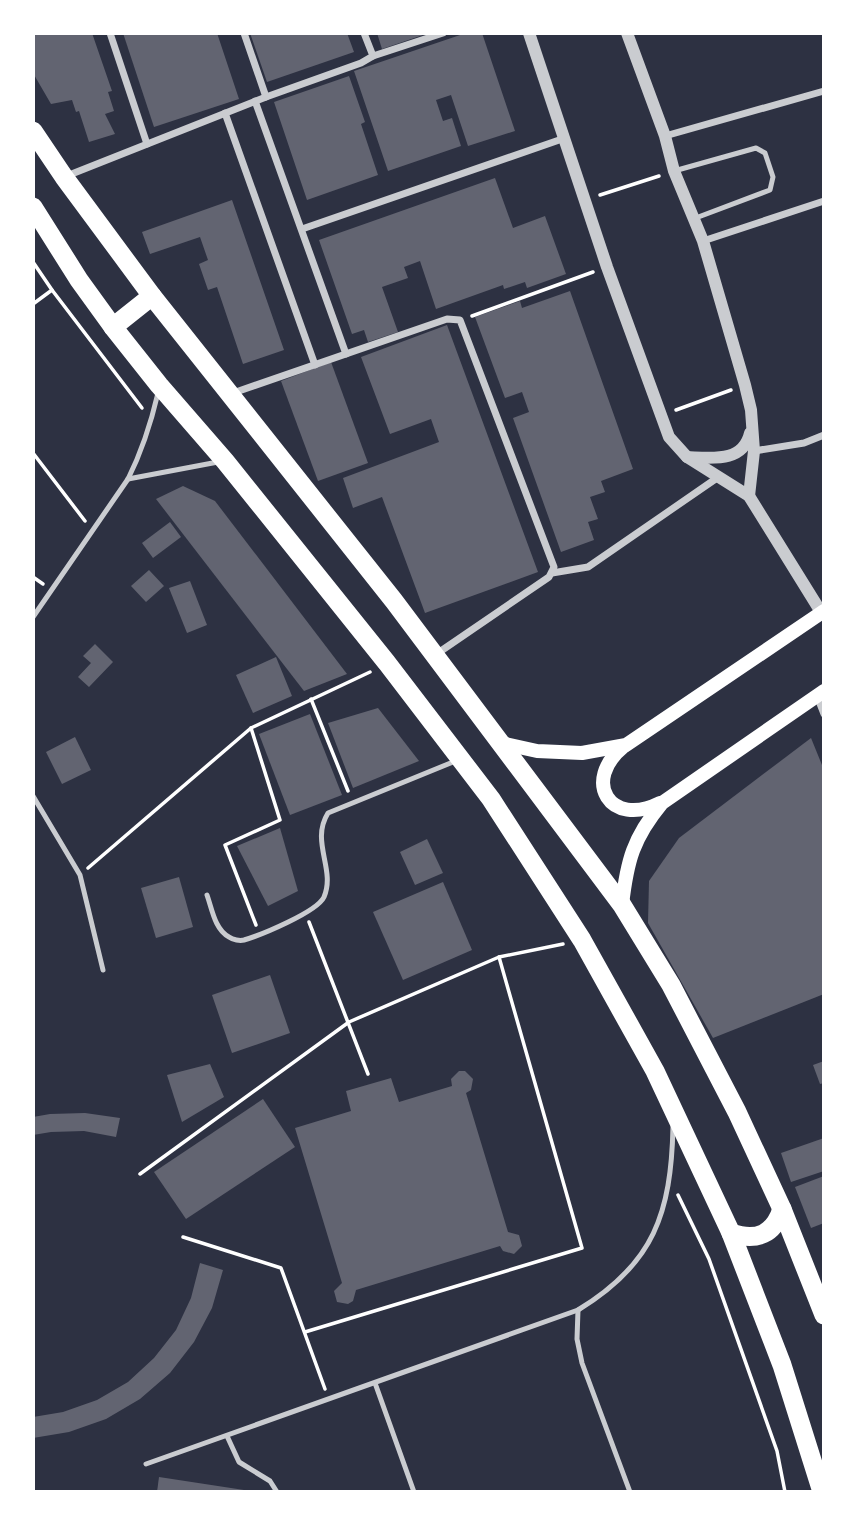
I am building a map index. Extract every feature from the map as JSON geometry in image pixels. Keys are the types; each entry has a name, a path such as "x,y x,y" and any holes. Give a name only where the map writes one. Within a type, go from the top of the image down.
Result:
{"highway":[{"path":"33,131 152,296 434,655 622,905 671,985 712,1063 782,1209 824,1315"},
{"path":"33,207 79,280 113,327 225,461 387,663 503,816 582,940 624,1012 732,1233 782,1365 822,1492"},
{"path":"113,327 152,296"},
{"path":"732,1233 743,1237 767,1232 777,1224 782,1209"}],"main road":[{"path":"820,693 662,803 636,812 623,810 611,803 604,791 602,778 606,764 626,745 822,611"},
{"path":"501,743 537,751 582,753 626,745"},
{"path":"622,905 626,868 634,845 644,825 662,803"}],"street":[{"path":"110,33 148,144"},
{"path":"244,33 266,97"},
{"path":"365,33 373,56"},
{"path":"64,177 255,101 361,63 373,56 443,33"},
{"path":"529,33 607,267 669,437 687,457 749,496 822,611"},
{"path":"626,33 665,136 674,171 703,241 745,385 754,451 749,496"},
{"path":"665,136 824,91"},
{"path":"255,101 346,354"},
{"path":"225,113 315,365"},
{"path":"302,229 565,138"},
{"path":"703,241 824,201"},
{"path":"230,394 447,319 460,320 552,560 552,573"},
{"path":"687,457 728,457 738,452 746,445 752,424"},
{"path":"754,451 804,443 824,435"},
{"path":"434,655 552,573 588,568 717,478"},
{"path":"820,693 824,714"}],"lane":[{"path":"674,171 753,149 760,149 765,153 774,177 770,190 693,219"},
{"path":"33,617 128,479 152,422 159,385"},
{"path":"128,479 225,461"},
{"path":"207,895 219,928 228,937 241,941 306,914 320,904 326,893 321,824 328,813 460,759"},
{"path":"33,796 80,874 103,970"},
{"path":"146,1464 578,1310 603,1295 620,1281 645,1250 663,1206 670,1177 674,1110"},
{"path":"578,1310 577,1339 582,1363 630,1492"},
{"path":"375,1383 414,1492"},
{"path":"227,1436 239,1462 270,1481 277,1492"}],"path":[{"path":"585,200 674,171"},
{"path":"33,262 152,422"},
{"path":"460,320 607,267"},
{"path":"33,304 52,290"},
{"path":"661,415 745,385"},
{"path":"33,453 92,530"},
{"path":"80,874 251,728 387,663"},
{"path":"311,699 352,802"},
{"path":"251,728 280,820 225,845 260,933"},
{"path":"306,914 368,1074"},
{"path":"141,1174 349,1022 499,957 582,940"},
{"path":"305,1332 582,1248 499,957"},
{"path":"670,1177 709,1259 777,1451 785,1492"},
{"path":"183,1237 281,1268 329,1399"}],"building":[{"path":"33,33 92,33 112,91 108,92 114,111 105,114 115,134 89,142 79,111 76,112 72,100 51,104 33,73"},
{"path":"123,33 217,33 239,99 154,127"},
{"path":"250,33 347,33 354,52 267,82"},
{"path":"377,33 426,33 426,34 382,49"},
{"path":"466,33 482,33 515,131 468,146 451,95 436,100 443,121 452,118 461,146 388,171 354,71"},
{"path":"349,76 365,122 361,124 378,175 307,200 274,102"},
{"path":"495,178 513,228 545,216 566,274 527,288 525,282 504,289 503,285 436,309 420,261 404,267 408,278 382,287 398,332 368,342 364,330 352,334 319,240"},
{"path":"232,200 284,350 243,364 217,287 208,290 199,264 208,260 200,237 150,254 142,232"},
{"path":"570,291 633,469 601,481 605,492 590,497 598,519 588,522 594,540 561,552 513,418 529,412 522,392 505,398 475,317 520,301 522,308"},
{"path":"447,325 538,572 425,613 382,497 353,508 343,478 439,442 431,419 390,434 361,357"},
{"path":"331,362 368,463 318,481 281,381"},
{"path":"183,486 215,501 347,674 304,691 156,499"},
{"path":"170,522 181,537 153,558 142,543"},
{"path":"149,570 164,586 146,602 131,586"},
{"path":"190,581 207,625 187,633 169,588"},
{"path":"95,644 113,662 89,687 78,677 91,663 83,656"},
{"path":"276,657 292,696 253,713 236,675"},
{"path":"378,708 419,761 353,788 328,723"},
{"path":"310,714 342,795 290,815 259,734"},
{"path":"75,737 91,770 62,784 46,752"},
{"path":"811,738 824,770 824,994 713,1038 648,923 649,881 679,838"},
{"path":"280,828 298,891 268,906 237,846"},
{"path":"427,839 443,873 415,885 400,852"},
{"path":"179,877 193,927 156,938 141,888"},
{"path":"443,882 472,950 403,980 373,912"},
{"path":"270,975 290,1033 232,1053 212,995"},
{"path":"824,1061 824,1083 820,1084 813,1065"},
{"path":"210,1064 224,1097 182,1122 167,1075"},
{"path":"459,1071 465,1071 473,1079 471,1090 466,1093 508,1232 519,1235 522,1246 514,1254 503,1251 500,1246 356,1290 353,1301 348,1304 337,1302 334,1291 342,1283 295,1128 351,1111 346,1091 391,1078 399,1102 452,1086 451,1079"},
{"path":"263,1099 295,1147 186,1219 154,1172"},
{"path":"85,1113 120,1118 116,1137 84,1131 33,1135 33,1117"},
{"path":"824,1138 824,1171 791,1182 781,1153"},
{"path":"824,1176 824,1223 811,1228 795,1187"},
{"path":"200,1263 223,1270 212,1308 194,1342 170,1373 140,1399 106,1419 69,1432 33,1438 33,1417 63,1412 97,1400 128,1382 154,1358 176,1330 191,1298"},
{"path":"159,1477 244,1490 244,1492 157,1492"}]}
